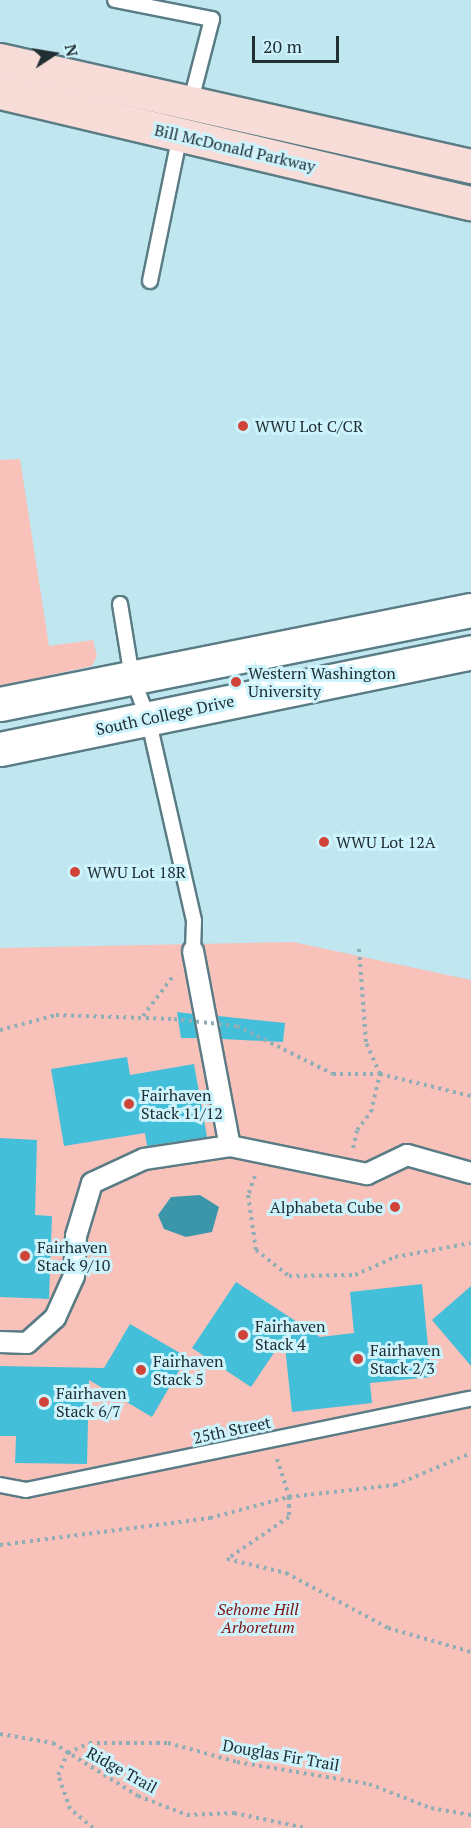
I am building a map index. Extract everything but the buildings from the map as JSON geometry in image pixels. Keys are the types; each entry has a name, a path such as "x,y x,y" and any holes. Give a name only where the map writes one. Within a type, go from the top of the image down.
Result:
{"main road":[{"name":"Bill McDonald Parkway","path":"0,60 471,166"},
{"name":"Bill McDonald Parkway","path":"0,92 471,203"}],"street":[{"path":"0,704 471,610"},
{"name":"South College Drive","path":"0,749 471,651"},
{"path":"193,951 230,1146"},
{"path":"0,1342 27,1343 55,1318 74,1276 76,1236 92,1183 144,1159 230,1146 367,1174 407,1155 471,1173"}],"lane":[{"path":"115,0 212,19 190,104"},
{"path":"150,281 180,135"},
{"path":"120,604 132,677 148,718 194,921 193,951"},
{"name":"25th Street","path":"0,1485 26,1490 471,1399"}],"path":[{"path":"347,1170 380,1074 366,1042 359,948"},
{"path":"143,1016 193,951"},
{"path":"0,1030 56,1015 143,1016 237,1026 333,1074 380,1074 471,1096"},
{"path":"263,1152 248,1195 256,1250 289,1276 356,1275 395,1257 471,1243"},
{"path":"270,1439 290,1497 289,1517 227,1559 286,1573 388,1628 471,1652"},
{"path":"0,1545 210,1518 290,1497 395,1485 471,1453"},
{"name":"Ridge Trail","path":"0,1734 53,1743 138,1796 188,1815 234,1813 306,1828"},
{"name":"Douglas Fir Trail","path":"68,1753 89,1743 168,1743 237,1762 369,1784 431,1808 471,1815"},
{"path":"68,1753 58,1774 70,1809 93,1828"}],"green space":[{"path":"20,459 49,646 93,640 97,656 92,666 0,686 0,460"},
{"name":"Sehome Hill Arboretum","path":"293,942 471,980 471,1828 0,1828 0,948"}],"water":[{"path":"200,1195 219,1207 212,1232 186,1237 164,1229 158,1215 171,1197"}],"place":[{"name":"WWU Lot C/CR","path":"243,426"},
{"name":"Western Washington University","path":"236,682"},
{"name":"WWU Lot 12A","path":"324,842"},
{"name":"WWU Lot 18R","path":"75,872"},
{"name":"Fairhaven Stack 11/12","path":"129,1104"},
{"name":"Alphabeta Cube","path":"395,1207"},
{"name":"Fairhaven Stack 9/10","path":"25,1256"},
{"name":"Fairhaven Stack 4","path":"243,1335"},
{"name":"Fairhaven Stack 2/3","path":"358,1359"},
{"name":"Fairhaven Stack 5","path":"141,1370"},
{"name":"Fairhaven Stack 6/7","path":"44,1402"}]}
